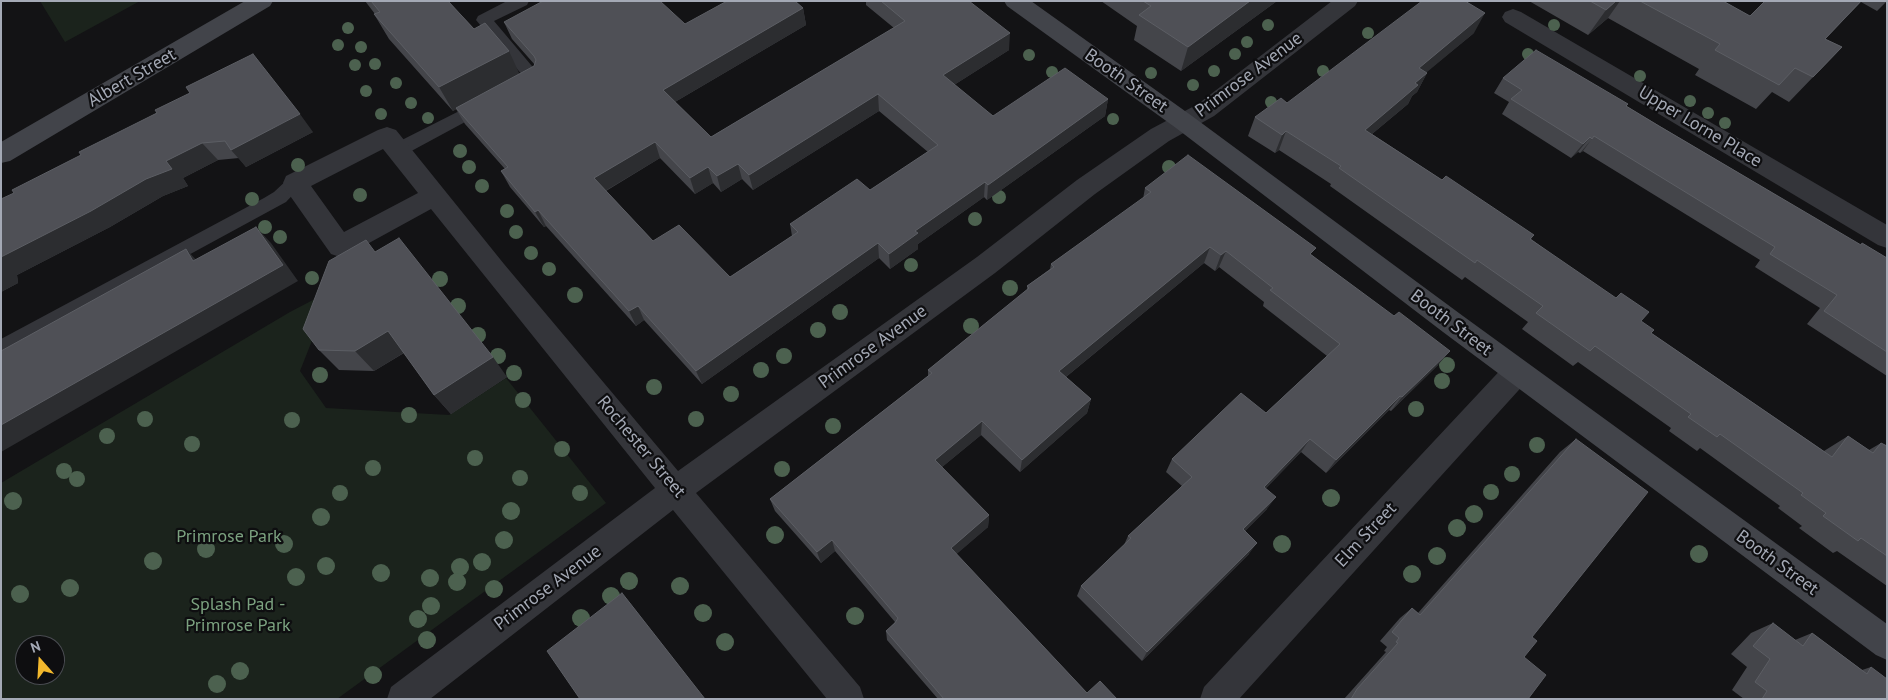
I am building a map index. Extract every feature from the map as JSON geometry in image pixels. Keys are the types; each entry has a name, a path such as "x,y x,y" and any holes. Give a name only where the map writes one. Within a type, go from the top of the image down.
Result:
{"main road":[{"name":"Albert Street","path":"1,154 262,1"},
{"name":"Booth Street","path":"1015,1 1184,122 1517,372 1887,644"}],"street":[{"name":"Primrose Avenue","path":"403,699 676,490 986,266 1086,187 1160,135 1206,110 1347,1"},
{"name":"Upper Lorne Place","path":"1513,17 1887,238"},
{"name":"Rochester Street","path":"295,183 387,136 433,196 848,699"},
{"path":"295,183 340,247 433,196"},
{"name":"Elm Street","path":"1216,699 1517,372"}],"lane":[{"path":"398,150 534,78 484,20 521,1"},
{"path":"1,349 270,203 280,197 295,183"}],"green space":[{"path":"40,1 140,1 65,42"},
{"name":"Primrose Park","path":"332,290 300,371 326,408 449,415 506,378 606,503 337,699 1,699 1,483 290,312"}],"building":[{"path":"371,1 448,1 474,29 485,23 509,51 439,87 374,14 380,12"},
{"path":"543,1 660,1 685,24 727,1 795,1 803,8 663,90 711,137 905,21 881,1 969,1 1010,33 943,75 993,116 1065,68 1108,99 988,185 985,182 915,231 918,233 889,254 878,243 696,371 638,306 629,311 538,210 535,212 501,171 508,167 456,108 534,66 536,60 534,56 504,22","holes":["878,94 938,145 870,190 857,179 790,224 798,232 730,277 679,225 653,241 594,178 655,142 690,178 708,167 717,176 738,164 749,175"]},
{"path":"1143,1 1250,1 1188,47 1139,15 1151,6"},
{"path":"1422,1 1465,1 1485,13 1419,68 1427,73 1415,83 1418,85 1365,130 1442,180 1446,176 1534,235 1530,239 1616,298 1621,293 1649,312 1641,321 1654,330 1651,333 1832,457 1848,436 1873,453 1881,443 1887,446 1887,556 1861,538 1858,541 1823,516 1826,513 1801,495 1803,493 1720,434 1717,437 1688,417 1691,414 1595,346 1590,351 1536,313 1543,306 1477,260 1475,263 1339,168 1341,166 1286,131 1282,135 1255,117 1281,98 1287,103"},
{"path":"1590,1 1616,1 1606,10"},
{"path":"1640,1 1723,1 1750,16 1765,1 1861,1 1825,39 1842,47 1813,77 1795,68 1779,85 1715,50 1720,44"},
{"path":"1536,50 1628,104 1626,106 1659,126 1861,245 1862,243 1887,258 1887,352 1824,311 1837,295 1770,254 1775,247 1594,136 1592,139 1590,137 1583,144 1511,99 1522,90 1503,78"},
{"path":"253,54 300,114 231,150 225,141 202,143 166,161 172,169 146,179 91,211 1,257 1,199 14,193 12,190 81,155 79,152 157,113 155,110 190,93 186,87"},
{"path":"1188,155 1316,248 1310,254 1394,316 1399,312 1450,351 1402,397 1400,396 1336,460 1310,439 1264,487 1276,497 1243,529 1257,543 1147,652 1081,586 1131,538 1128,536 1192,477 1172,459 1241,393 1266,413 1340,344 1270,290 1273,288 1226,251 1221,255 1210,247 1059,371 1091,399 1022,460 982,421 935,460 989,515 951,548 1087,693 1100,681 1117,699 944,699 886,631 898,618 832,540 817,552 770,499 932,373 928,370 1029,288 1027,286 1054,267 1051,264 1151,192 1145,188"},
{"path":"256,227 283,265 1,425 1,351 186,249 193,261"},
{"path":"399,238 493,357 434,395 388,331 355,351 319,350 303,329 329,261 366,240 375,252"},
{"path":"1576,439 1648,492 1532,637 1537,641 1524,657 1546,675 1528,699 1351,699 1357,689 1398,643 1396,642 1399,638 1392,632 1412,608 1420,615"},
{"path":"622,593 705,699 580,699 547,651"},
{"path":"1773,623 1803,646 1812,633 1867,674 1871,667 1887,679 1887,699 1762,699 1767,691 1755,682 1770,659 1753,646"}],"park label":[{"name":"Splash Pad - Primrose Park","path":"238,615"}]}
